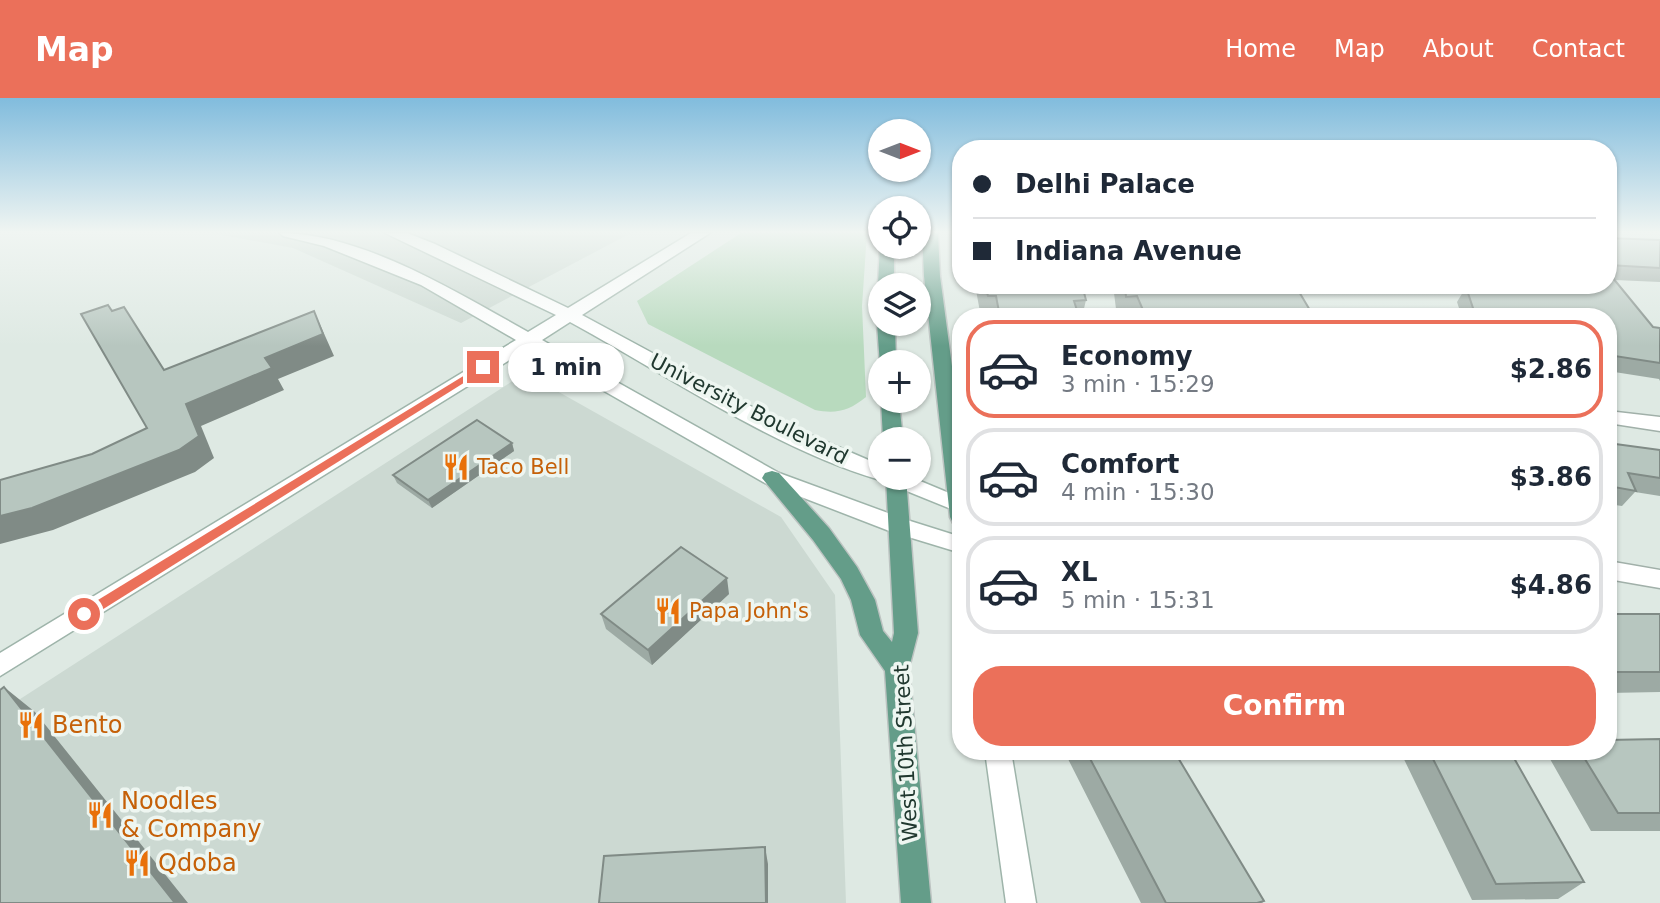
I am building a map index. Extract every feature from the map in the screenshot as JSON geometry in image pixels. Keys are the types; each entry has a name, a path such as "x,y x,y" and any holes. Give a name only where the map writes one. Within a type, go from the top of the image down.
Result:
{"main road":[{"path":"932,271 952,443"},
{"path":"772,478 821,534 849,573 863,600 872,635 897,668"},
{"name":"West 10th Street","path":"897,490 906,634 897,668 916,903"}],"street":[{"name":"University Boulevard","path":"398,271 427,282 772,478 900,526 952,542"},
{"name":"University Boulevard","path":"479,271 569,314 760,420 868,468"},
{"path":"0,666 640,271"},
{"path":"1617,418 1660,424"},
{"path":"920,490 952,506"},
{"path":"1617,572 1656,582"},
{"path":"999,760 1021,903"}],"shaded area":[{"path":"344,271 560,271 461,323"},
{"path":"525,373 781,517 835,595 846,903 0,903 0,712"}],"green space":[{"path":"684,271 864,271 862,306 866,397 842,410 815,410 648,324 637,301"}],"building":[{"path":"1617,283 1653,327 1660,328 1660,363 1617,356 1617,308 1473,308 1468,294 1617,294"},
{"path":"1084,294 1086,300 1074,301 1076,308 998,308 996,296 988,296"},
{"path":"1126,294 1300,294 1309,308 1142,308 1137,296 1126,297"},
{"path":"108,305 112,311 124,307 164,370 314,311 323,334 265,358 272,368 186,404 199,436 179,450 32,508 0,516 0,480 92,454 147,428 81,314"},
{"name":"Taco Bell","path":"477,420 512,443 428,500 393,475"},
{"path":"1617,444 1660,450 1660,478 1628,473 1636,491 1617,488"},
{"name":"Papa John's","path":"681,547 727,578 648,650 601,614"},
{"path":"1617,614 1660,614 1660,672 1617,672"},
{"path":"4,687 175,903 0,903 0,690"},
{"path":"1660,739 1660,813 1618,813 1586,760 1617,760 1617,740"},
{"path":"1091,760 1179,760 1264,901 1166,903"},
{"path":"1434,760 1515,760 1584,882 1496,884"},
{"path":"765,847 766,903 599,903 604,856"}],"place":[{"name":"Taco Bell","path":"456,467"},
{"name":"Papa John's","path":"668,611"},
{"name":"Bento","path":"31,725"},
{"name":"Noodles & Company","path":"100,815"},
{"name":"Qdoba","path":"137,863"}],"route":[{"path":"84,614 483,367"}]}
